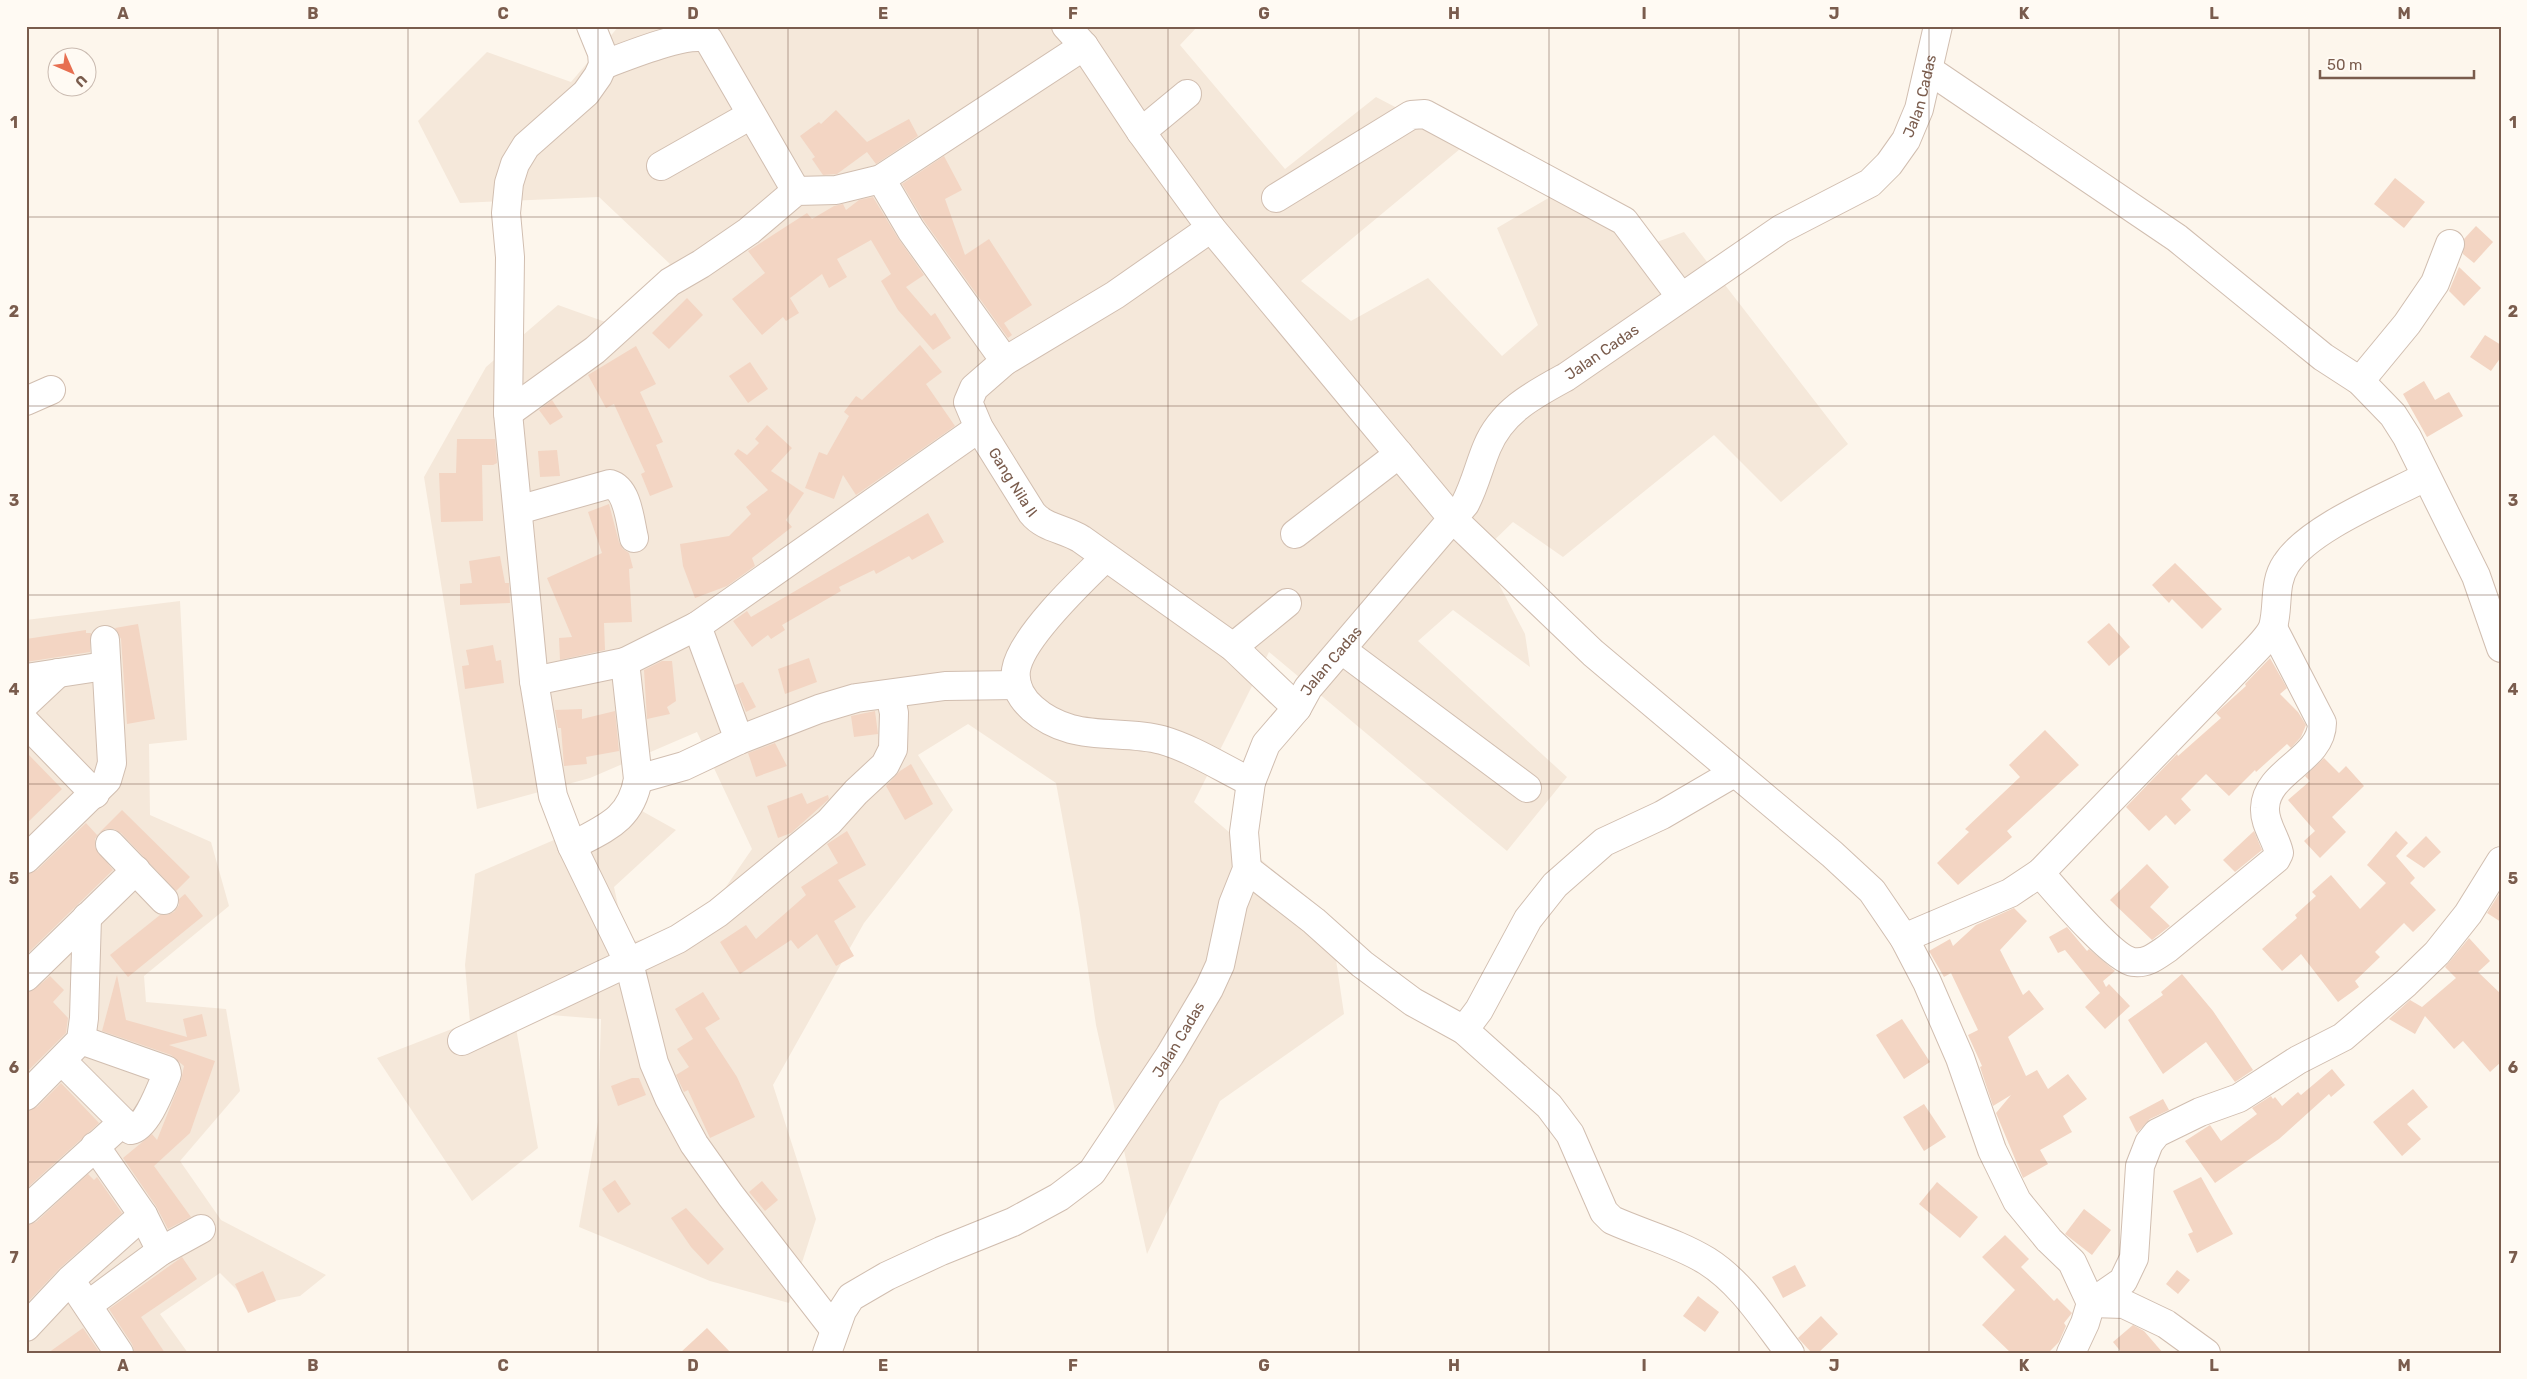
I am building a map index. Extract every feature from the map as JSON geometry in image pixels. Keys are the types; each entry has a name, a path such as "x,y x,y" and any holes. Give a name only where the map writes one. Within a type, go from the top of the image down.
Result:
{"street":[{"path":"591,26 600,45 603,65 586,93 526,146 514,164 508,183 506,213 510,257 508,413 534,682 553,796 572,846 629,963 654,1063 669,1098 694,1144 831,1341"},
{"path":"1066,26 1084,46 1141,132 1211,228 1453,518 1593,653 1832,854 1872,891 1904,938 1927,982 1960,1058 1992,1150 2017,1201 2049,1240 2072,1262 2091,1302"},
{"name":"Jalan Cadas","path":"831,1341 851,1297 887,1276 1014,1222 1059,1197 1092,1172 1175,1046 1209,989 1220,965 1233,904 1247,869 1244,832 1251,782 1266,744 1297,708 1308,688 1465,504 1474,486 1493,434 1512,411 1529,397 1566,377 1781,229 1870,183 1889,164 1906,140 1919,109 1938,26"},
{"path":"603,65 682,39 705,37 711,42 796,191"},
{"path":"508,413 595,350 670,282 701,264 749,231 796,191 836,190 881,179 1084,46"},
{"path":"1929,70 2177,238 2323,357 2360,381 2393,415 2407,437 2476,576 2501,648"},
{"path":"1141,132 1187,94"},
{"path":"1276,198 1406,117 1419,113 1426,114 1624,221 1681,297"},
{"path":"661,166 751,115"},
{"path":"881,179 911,230 1005,361"},
{"name":"Gang Nila II","path":"1211,228 1115,295 1005,361 980,382 970,394 968,402 979,428 1037,519 1072,533 1233,647 1297,708"},
{"path":"2360,381 2408,324 2436,283 2450,244"},
{"path":"26,401 52,390"},
{"path":"534,682 625,662 697,626 979,428"},
{"path":"1295,534 1399,454"},
{"path":"2040,873 2096,933 2125,959 2140,962 2151,960 2168,948 2276,858 2279,853 2278,847 2264,810 2265,802 2276,784 2319,739 2322,723 2273,628 2277,585 2286,564 2304,544 2353,514 2426,477"},
{"path":"518,510 610,484 619,490 626,506 634,538"},
{"path":"1105,558 1061,600 1026,649 1016,670 1017,685 1031,707 1042,716 1057,724 1086,731 1134,734 1163,741 1251,782"},
{"path":"1233,647 1287,603"},
{"path":"697,626 738,740"},
{"path":"1904,938 2010,893 2040,873 2246,660 2273,628"},
{"path":"1342,650 1527,788"},
{"path":"26,678 58,673 105,653 112,763 107,780 95,794 26,859"},
{"path":"572,846 614,823 625,813 632,801 638,779 625,662"},
{"path":"26,703 58,673"},
{"path":"638,779 684,766 738,740 819,709 856,698 945,686 1017,685"},
{"path":"462,1041 678,939 718,913 828,822 885,765 893,749 894,713 890,694"},
{"path":"26,722 95,794"},
{"path":"1464,1030 1479,1010 1528,919 1555,885 1604,842 1662,815 1734,773"},
{"path":"110,844 164,900"},
{"path":"2071,1353 2091,1302 2123,1281 2134,1258 2140,1166 2149,1143 2158,1133 2200,1112 2239,1098 2298,1060 2343,1037 2406,983 2437,953 2468,914 2501,861"},
{"path":"1247,869 1413,1002 1464,1030 1549,1106 1570,1134 1604,1212 1612,1220 1682,1248 1708,1262 1752,1302 1790,1353"},
{"path":"26,976 136,870"},
{"path":"26,1096 81,1040 84,1018 87,917"},
{"path":"62,1061 131,1130 137,1128 154,1106 167,1074 166,1070 81,1040"},
{"path":"26,1210 123,1122"},
{"path":"95,1146 143,1215 161,1251"},
{"path":"26,1327 70,1280 143,1215"},
{"path":"88,1305 161,1251 201,1229"},
{"path":"70,1280 119,1353"},
{"path":"2091,1302 2124,1304 2166,1324 2206,1353"}],"shaded area":[{"path":"619,26 1198,26 1180,45 1285,169 1376,97 1466,144 1301,281 1351,321 1428,278 1502,356 1538,325 1497,228 1564,189 1638,249 1684,232 1848,444 1781,502 1714,435 1563,557 1513,522 1482,552 1525,634 1530,667 1453,610 1418,641 1567,777 1507,851 1269,652 1194,802 1330,919 1344,1014 1220,1101 1147,1254 1096,1025 1079,908 1056,783 968,724 918,755 953,810 864,923 773,1085 816,1219 789,1303 710,1281 579,1227 598,1122 601,1019 513,1012 538,1148 472,1201 377,1058 470,1022 465,965 475,874 633,806 676,830 614,887 626,943 699,926 752,849 697,732 590,778 477,809 424,477 486,367 558,305 611,324 670,264 599,197 460,203 418,121 487,52 571,82"},
{"path":"180,601 187,740 149,744 150,815 211,842 229,906 144,976 146,1002 226,1009 240,1091 180,1161 221,1220 326,1275 300,1296 252,1305 220,1273 160,1314 188,1353 26,1353 26,620"}],"building":[{"path":"836,110 867,142 909,119 918,136 876,164 867,152 837,174 823,175 812,159 815,157 800,136 819,122 821,124"},
{"path":"944,156 962,190 945,199 965,255 989,239 1032,305 1004,323 1012,335 1008,338 924,221 902,184"},
{"path":"2395,178 2425,202 2404,228 2374,204"},
{"path":"873,197 898,238 924,275 906,287 931,316 935,313 951,338 933,350 898,310 881,281 891,274 871,240 837,259 847,277 829,288 822,274 790,298 799,313 786,321 783,317 762,335 732,299 765,273 748,251 807,213 812,219 834,206 843,204 846,210 859,200"},
{"path":"2476,226 2493,242 2474,263 2463,254 2464,239"},
{"path":"2459,267 2481,288 2464,306 2449,291"},
{"path":"687,298 703,315 669,349 652,333"},
{"path":"2485,335 2501,345 2501,357 2491,371 2470,357"},
{"path":"920,345 942,372 926,384 955,426 856,495 843,475 834,499 805,488 819,452 827,455 849,416 844,412 856,396 862,400"},
{"path":"636,346 656,384 640,392 663,442 656,445 673,487 650,496 641,474 645,472 614,404 606,408 588,375"},
{"path":"750,362 768,389 748,403 729,376"},
{"path":"2424,381 2435,400 2449,392 2463,416 2427,437 2403,394"},
{"path":"552,400 563,417 550,425 539,410"},
{"path":"767,425 792,448 771,471 804,493 786,520 792,527 752,558 755,566 727,586 695,598 683,566 680,544 729,536 751,514 746,507 768,490 734,454 738,449 747,455 759,443 755,439"},
{"path":"457,439 495,439 497,463 482,465 483,521 441,522 439,473 456,473"},
{"path":"557,450 560,476 540,477 538,451"},
{"path":"609,504 619,542 623,549 629,553 633,568 629,569 632,622 604,623 605,650 560,660 559,638 572,637 547,578 602,553 588,512"},
{"path":"928,513 944,542 912,560 909,556 876,574 874,570 839,587 841,591 782,625 785,630 771,639 768,635 752,647 733,621 747,611 751,617"},
{"path":"500,556 505,583 509,583 510,603 460,605 460,584 472,583 469,561"},
{"path":"2175,563 2222,609 2202,629 2172,599 2169,603 2152,585"},
{"path":"2109,623 2130,647 2109,666 2087,642"},
{"path":"138,624 155,719 127,724 121,639 115,628"},
{"path":"86,630 86,633 91,633 90,652 26,662 26,639"},
{"path":"493,645 496,661 501,660 504,683 465,689 462,666 469,665 466,650"},
{"path":"809,658 817,682 785,694 778,669"},
{"path":"2270,658 2287,688 2280,694 2298,712 2306,725 2301,737 2291,748 2287,744 2256,772 2255,770 2229,796 2206,774 2181,799 2191,810 2175,825 2166,815 2149,831 2126,807 2177,754 2178,756 2221,718 2216,713 2246,686 2245,684"},
{"path":"662,661 672,661 676,701 667,707 670,714 647,719 644,670"},
{"path":"743,682 756,707 746,712 735,685"},
{"path":"582,709 582,719 615,711 619,751 586,757 587,764 564,766 561,728 558,728 555,710"},
{"path":"875,711 878,734 854,737 851,716"},
{"path":"2045,730 2079,765 2007,831 2012,837 1958,885 1937,863 1969,832 1965,829 2020,777 2009,765"},
{"path":"775,743 787,766 756,777 748,753"},
{"path":"26,752 62,789 26,824"},
{"path":"2324,758 2339,773 2346,766 2364,786 2332,817 2346,832 2320,858 2304,841 2315,831 2288,800 2310,781 2305,776"},
{"path":"911,764 933,804 905,820 886,786 900,771"},
{"path":"802,793 807,804 828,795 829,799 791,833 778,838 767,806"},
{"path":"122,810 190,877 176,891 121,833 114,829 106,829 99,833"},
{"path":"86,823 97,835 99,833 95,839 95,847 113,870 26,955 26,874 37,870"},
{"path":"847,831 866,865 838,880 856,907 834,921 854,956 836,966 817,934 798,949 791,940 740,974 720,942 746,925 756,939 806,895 801,887 838,863 827,844"},
{"path":"2254,831 2262,850 2235,872 2223,860"},
{"path":"2396,831 2408,843 2396,856 2415,878 2410,883 2436,910 2413,932 2404,923 2375,952 2380,957 2355,981 2359,987 2338,1002 2301,954 2282,971 2262,949 2297,918 2295,915 2316,896 2312,892 2331,875 2360,909 2386,883 2367,865"},
{"path":"2426,836 2441,852 2424,868 2406,856"},
{"path":"2147,864 2169,887 2150,907 2170,926 2152,940 2110,900"},
{"path":"2501,891 2501,922 2487,913"},
{"path":"185,894 203,916 128,977 110,955 160,915 174,912 179,905 179,899"},
{"path":"2014,908 2027,921 2000,950 2023,995 2029,990 2044,1009 2008,1037 2026,1076 2037,1070 2048,1089 2068,1074 2087,1099 2063,1116 2072,1132 2040,1150 2048,1164 2023,1178 1996,1113 2011,1095 1993,1106 1980,1067 1982,1066 1968,1035 1978,1030 1951,973 1944,977 1929,951 1950,939 1953,946 1976,925"},
{"path":"2067,927 2087,951 2089,949 2115,971 2103,981 2106,987 2109,984 2130,1006 2105,1029 2085,1007 2100,993 2065,950 2058,953 2049,937"},
{"path":"2469,938 2490,961 2478,972 2501,994 2501,1062 2490,1072 2463,1041 2454,1049 2425,1016 2415,1034 2389,1019 2410,1000 2422,1007 2456,978 2445,967"},
{"path":"2182,974 2213,1011 2253,1070 2235,1082 2206,1042 2163,1074 2128,1020 2163,995 2161,992"},
{"path":"117,975 126,1020 187,1037 183,1019 202,1014 207,1036 169,1045 215,1061 190,1133 154,1166 191,1217 168,1229 156,1206 123,1158 152,1134 157,1140 181,1080 184,1066 171,1055 102,1031"},
{"path":"50,976 64,990 53,1002 68,1018 66,1033 26,1073 26,992 36,988"},
{"path":"703,992 720,1019 705,1028 737,1077 755,1117 710,1138 688,1090 684,1092 676,1075 689,1067 677,1049 693,1039 675,1009"},
{"path":"1902,1019 1930,1062 1904,1079 1876,1035"},
{"path":"2332,1069 2345,1085 2331,1097 2329,1094 2279,1139 2215,1183 2185,1141 2210,1125 2221,1141 2257,1114 2252,1108 2271,1096 2273,1099 2275,1097 2282,1106 2298,1092 2301,1095"},
{"path":"632,1078 639,1078 646,1095 618,1106 611,1086"},
{"path":"61,1083 99,1123 26,1189 26,1111 37,1107"},
{"path":"2413,1089 2428,1107 2407,1124 2421,1139 2402,1156 2373,1122"},
{"path":"2163,1099 2169,1110 2150,1119 2137,1133 2129,1117"},
{"path":"1924,1104 1946,1137 1924,1151 1903,1117"},
{"path":"88,1174 94,1180 97,1177 122,1213 60,1268 26,1304 26,1225 36,1222"},
{"path":"2201,1177 2233,1234 2197,1253 2188,1234 2193,1232 2173,1191"},
{"path":"615,1180 631,1204 618,1213 602,1189"},
{"path":"762,1181 778,1200 765,1211 749,1192"},
{"path":"1937,1182 1978,1217 1960,1238 1919,1204"},
{"path":"686,1208 724,1249 708,1265 691,1247 671,1218"},
{"path":"2084,1209 2111,1230 2092,1255 2065,1234"},
{"path":"2005,1235 2029,1259 2021,1267 2054,1301 2057,1298 2072,1313 2064,1323 2066,1326 2059,1342 2048,1353 2011,1353 1982,1325 2015,1290 1982,1257"},
{"path":"182,1257 197,1279 141,1317 165,1353 135,1353 132,1344 109,1309"},
{"path":"1795,1265 1806,1286 1783,1298 1772,1277"},
{"path":"2177,1270 2190,1280 2178,1294 2166,1284"},
{"path":"263,1271 276,1301 248,1313 235,1284"},
{"path":"1698,1296 1719,1312 1705,1332 1683,1316"},
{"path":"1821,1316 1838,1334 1818,1353 1812,1353 1798,1338"},
{"path":"2133,1325 2144,1331 2163,1353 2122,1353 2113,1342"},
{"path":"83,1328 100,1353 48,1353"},
{"path":"707,1328 731,1353 680,1353"}]}
